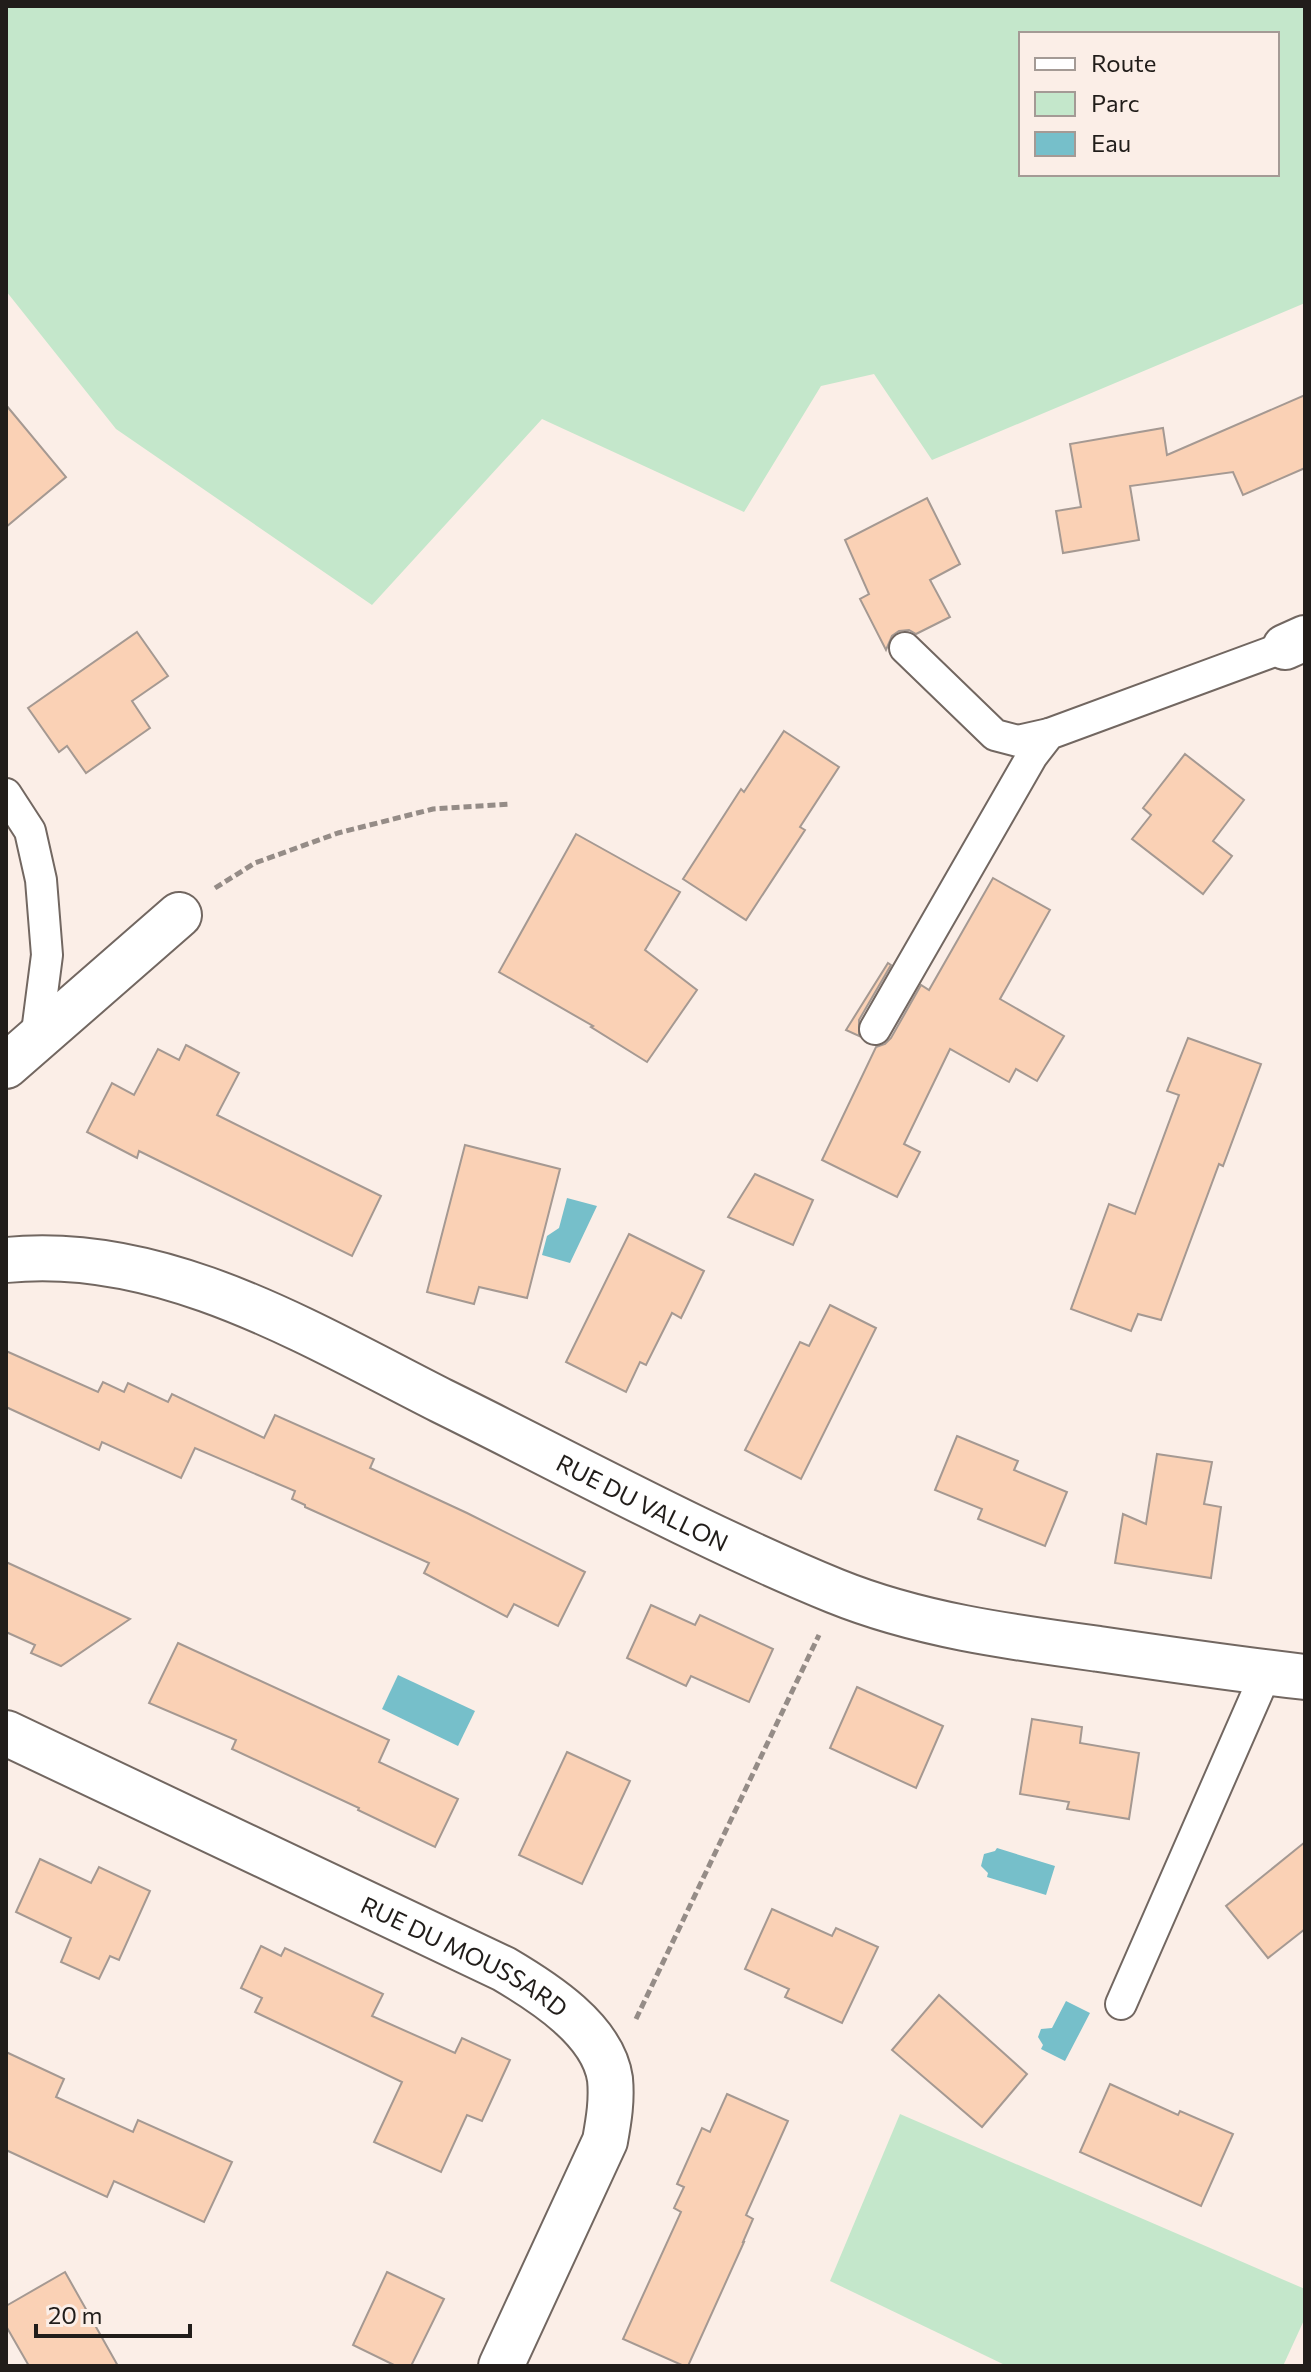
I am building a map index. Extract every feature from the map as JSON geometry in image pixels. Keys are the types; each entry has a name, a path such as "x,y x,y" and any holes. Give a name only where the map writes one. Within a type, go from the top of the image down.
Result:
{"street":[{"path":"21,1053 179,915"},
{"name":"RUE DU VALLON","path":"6,1260 98,1261 180,1280 289,1324 744,1551 839,1592 904,1614 987,1634 1285,1675"},
{"name":"RUE DU MOUSSARD","path":"6,1733 504,1969 570,2013 593,2040 609,2074 611,2108 605,2141 501,2366"}],"lane":[{"path":"905,648 995,735 1018,741 1049,734 1295,642"},
{"path":"875,1029 1032,756 1049,734"},
{"path":"6,794 30,831 41,880 47,955 21,1053"},
{"path":"1121,2004 1285,1675"}],"path":[{"path":"179,915 201,896 255,863 338,833 433,809 510,804"},
{"path":"609,2074 839,1592"}],"green space":[{"path":"6,6 1305,6 1305,303 932,460 874,374 821,386 744,512 542,419 372,605 116,429 6,291"},
{"path":"900,2114 1305,2289 1305,2318 1283,2366 1007,2366 830,2281"}],"water":[{"path":"567,1198 597,1206 570,1263 542,1255 547,1236 559,1228"},
{"path":"398,1675 475,1711 458,1746 382,1709"},
{"path":"997,1848 1055,1866 1046,1895 987,1877 988,1873 981,1866 984,1854"},
{"path":"1066,2001 1090,2013 1065,2061 1041,2049 1043,2045 1038,2037 1041,2029 1052,2028"}],"building":[{"path":"1305,395 1305,468 1243,495 1233,472 1130,486 1139,540 1063,553 1056,511 1081,507 1070,444 1163,428 1167,455"},
{"path":"6,405 66,477 6,527"},
{"path":"927,498 960,564 930,580 950,617 916,634 909,630 899,631 892,636 886,650 860,599 869,594 845,540"},
{"path":"137,632 168,676 132,701 150,728 86,773 67,746 59,752 28,708"},
{"path":"784,731 839,767 800,827 805,830 746,920 683,879 741,789 744,792"},
{"path":"1185,754 1244,800 1213,841 1232,856 1203,894 1132,839 1151,815 1143,808"},
{"path":"576,834 680,892 645,950 697,990 647,1062 593,1026 499,972"},
{"path":"993,878 1050,910 1000,999 1064,1036 1037,1081 1016,1069 1009,1082 950,1049 904,1144 920,1152 897,1197 822,1160 876,1047 891,1038 921,985 929,990"},
{"path":"888,963 891,965 859,1020 859,1036 846,1030"},
{"path":"1188,1038 1261,1064 1223,1166 1219,1164 1161,1320 1138,1314 1131,1331 1071,1309 1109,1204 1135,1214 1179,1095 1167,1091"},
{"path":"186,1045 239,1073 217,1115 381,1196 352,1256 139,1151 137,1158 87,1132 112,1083 134,1095 158,1049 179,1060"},
{"path":"465,1145 560,1169 527,1298 479,1287 474,1304 427,1292"},
{"path":"755,1174 813,1200 793,1245 728,1217"},
{"path":"629,1234 704,1271 681,1318 672,1313 646,1365 640,1362 626,1392 566,1362"},
{"path":"830,1305 876,1328 801,1479 745,1450 800,1342 809,1346"},
{"path":"6,1351 98,1392 103,1382 124,1392 128,1383 168,1402 172,1394 264,1438 275,1415 374,1459 370,1468 585,1572 558,1626 514,1604 507,1617 424,1573 429,1563 305,1507 292,1499 295,1491 195,1448 181,1478 102,1442 99,1450 6,1407"},
{"path":"957,1436 1018,1461 1014,1470 1067,1492 1045,1546 978,1519 982,1509 935,1490"},
{"path":"1157,1454 1212,1462 1204,1504 1221,1507 1211,1578 1115,1563 1123,1514 1146,1524"},
{"path":"6,1562 130,1619 61,1666 31,1653 35,1645 6,1632"},
{"path":"651,1605 695,1625 700,1615 773,1649 749,1702 691,1676 686,1686 627,1658"},
{"path":"178,1643 389,1740 379,1762 458,1799 435,1847 232,1749 236,1740 149,1703"},
{"path":"857,1687 943,1726 916,1788 830,1748"},
{"path":"1032,1719 1082,1727 1080,1743 1139,1753 1129,1819 1067,1809 1069,1802 1020,1794"},
{"path":"567,1752 630,1781 582,1884 519,1855"},
{"path":"1305,1842 1305,1929 1268,1958 1226,1906"},
{"path":"40,1859 91,1883 99,1867 150,1891 119,1960 110,1956 99,1979 61,1962 71,1938 16,1912"},
{"path":"772,1909 832,1936 836,1928 878,1947 842,2023 785,1997 789,1989 745,1969"},
{"path":"261,1946 281,1956 285,1948 383,1994 372,2016 455,2053 462,2038 510,2060 482,2121 467,2115 441,2172 374,2142 402,2082 255,2012 262,1998 241,1988"},
{"path":"939,1995 1027,2074 982,2127 892,2050"},
{"path":"6,2052 64,2079 56,2097 133,2132 138,2120 232,2162 204,2222 114,2181 107,2197 6,2150"},
{"path":"1110,2084 1178,2115 1180,2111 1233,2134 1201,2206 1080,2152"},
{"path":"727,2094 788,2121 746,2215 753,2219 744,2242 688,2366 684,2366 623,2339 681,2212 674,2208 684,2187 677,2184 702,2128 710,2132"},
{"path":"65,2272 118,2366 29,2366 6,2326 6,2306"},
{"path":"387,2272 444,2299 411,2366 396,2366 353,2345"}]}
